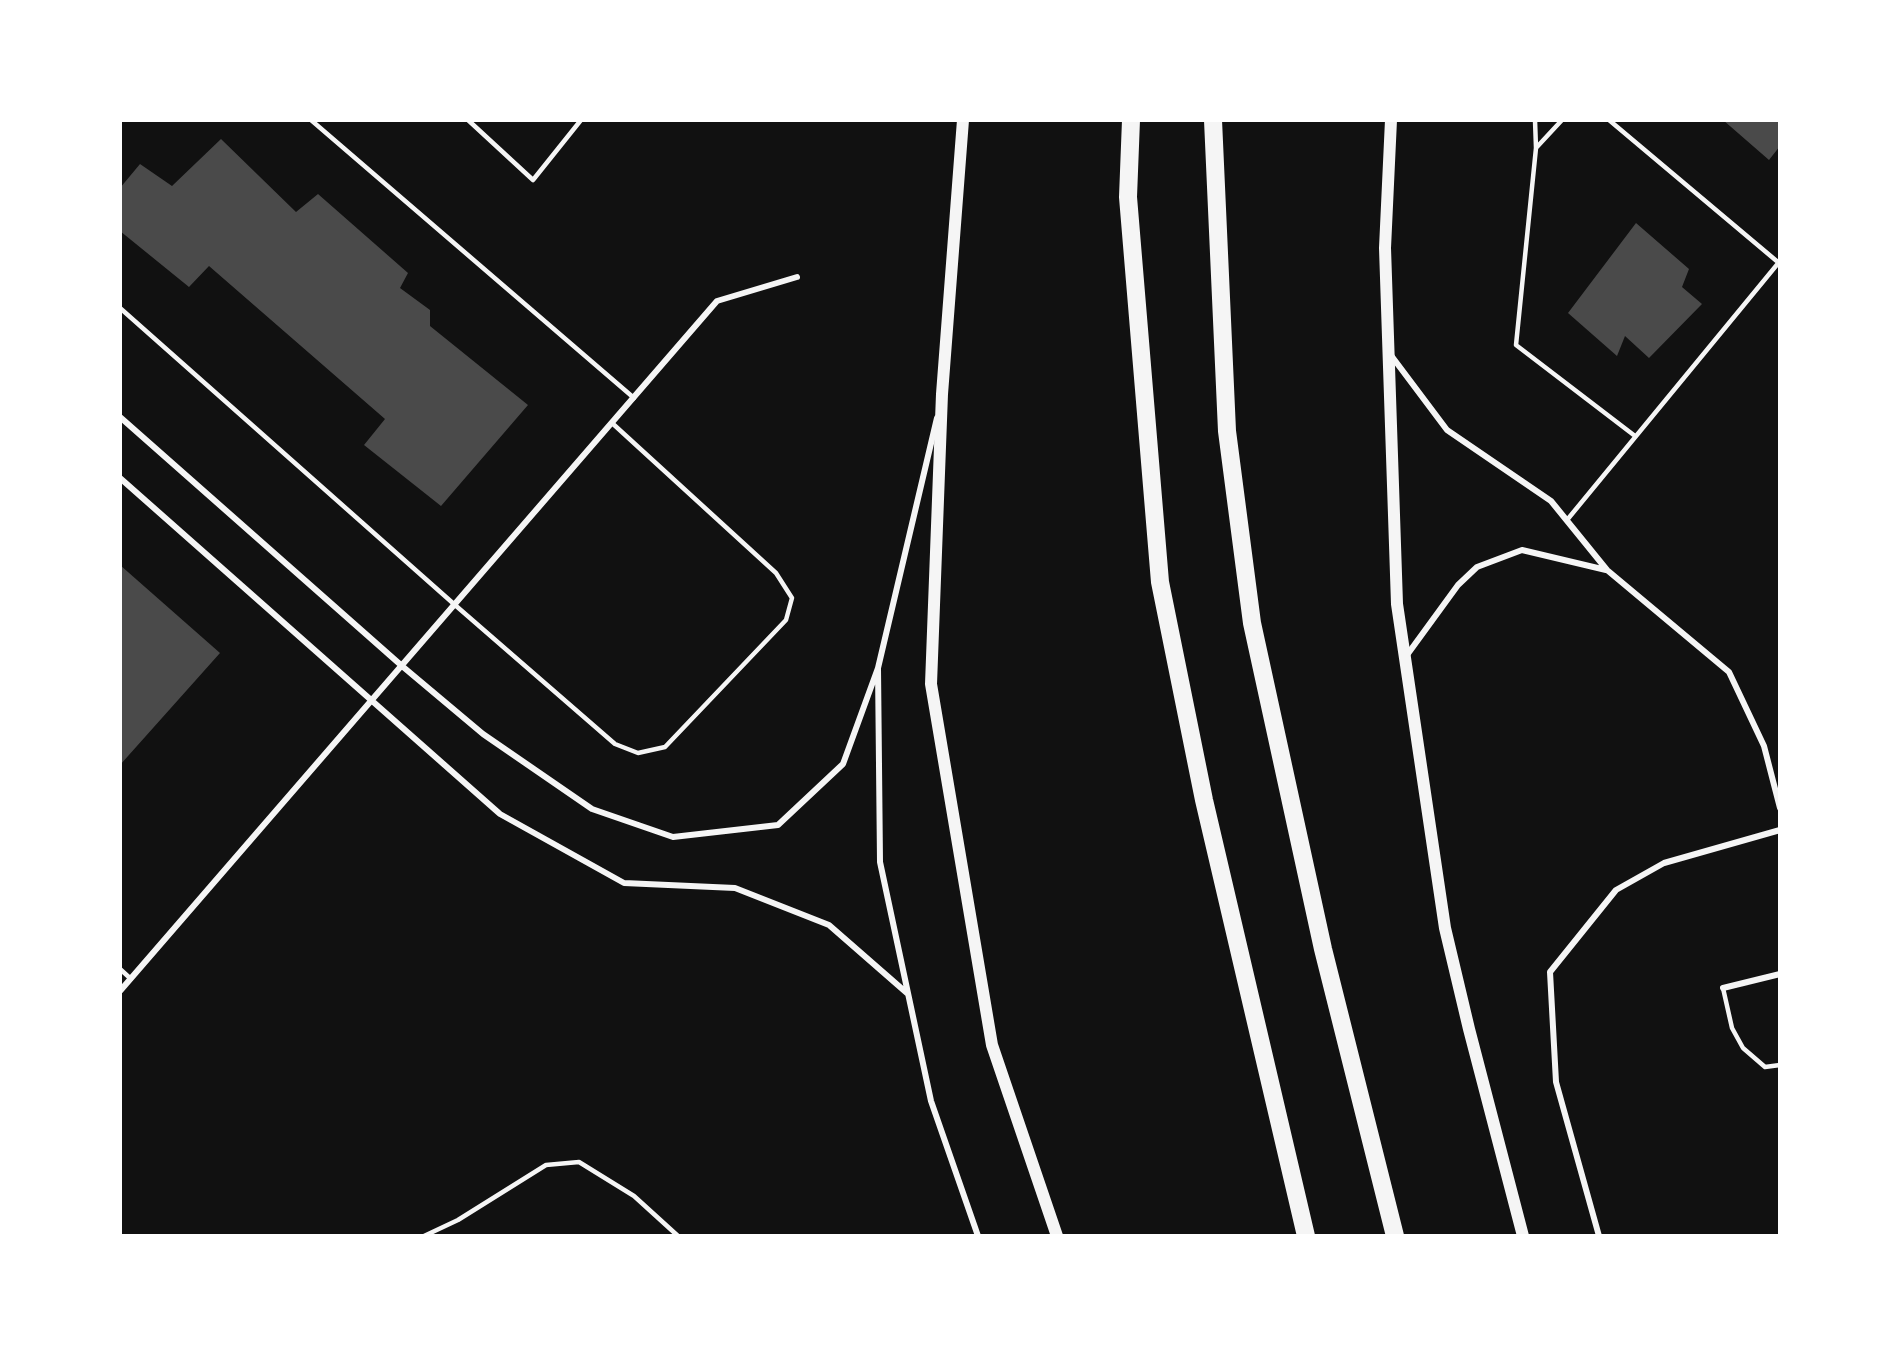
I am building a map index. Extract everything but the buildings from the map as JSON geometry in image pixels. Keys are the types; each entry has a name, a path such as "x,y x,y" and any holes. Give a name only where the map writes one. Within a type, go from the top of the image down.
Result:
{"highway":[{"path":"1131,120 1128,197 1160,582 1204,800 1306,1236"},
{"path":"1213,120 1227,430 1252,624 1323,949 1395,1236"}],"main road":[{"path":"963,120 942,394 931,684 992,1045 1057,1236"},
{"path":"1391,120 1385,248 1397,604 1445,928 1468,1029 1523,1236"}],"street":[{"path":"120,992 717,301 797,276"},
{"path":"1388,351 1447,430 1551,501 1607,570 1729,672 1764,746 1780,808"},
{"path":"120,417 402,666 483,734 592,809 673,837 778,825 843,764 878,668 942,394"},
{"path":"120,478 500,814 624,883 735,888 829,925 908,994"},
{"path":"1406,657 1458,585 1478,567 1522,550 1607,570"},
{"path":"878,668 880,862 930,1101 978,1236"},
{"path":"1599,1236 1556,1082 1550,972 1616,890 1664,863 1780,830"},
{"path":"1723,988 1780,974"}],"lane":[{"path":"311,120 634,398"},
{"path":"468,120 533,180 581,120"},
{"path":"1535,120 1536,148 1516,345 1635,436"},
{"path":"1536,148 1562,120"},
{"path":"1567,520 1780,262 1609,120"},
{"path":"120,308 615,744 638,753 665,747 786,620 792,598 776,573 612,423"},
{"path":"120,969 131,979"},
{"path":"1723,988 1732,1028 1743,1048 1765,1067 1780,1065"},
{"path":"424,1236 458,1220 546,1165 579,1162 634,1196 678,1236"}]}
